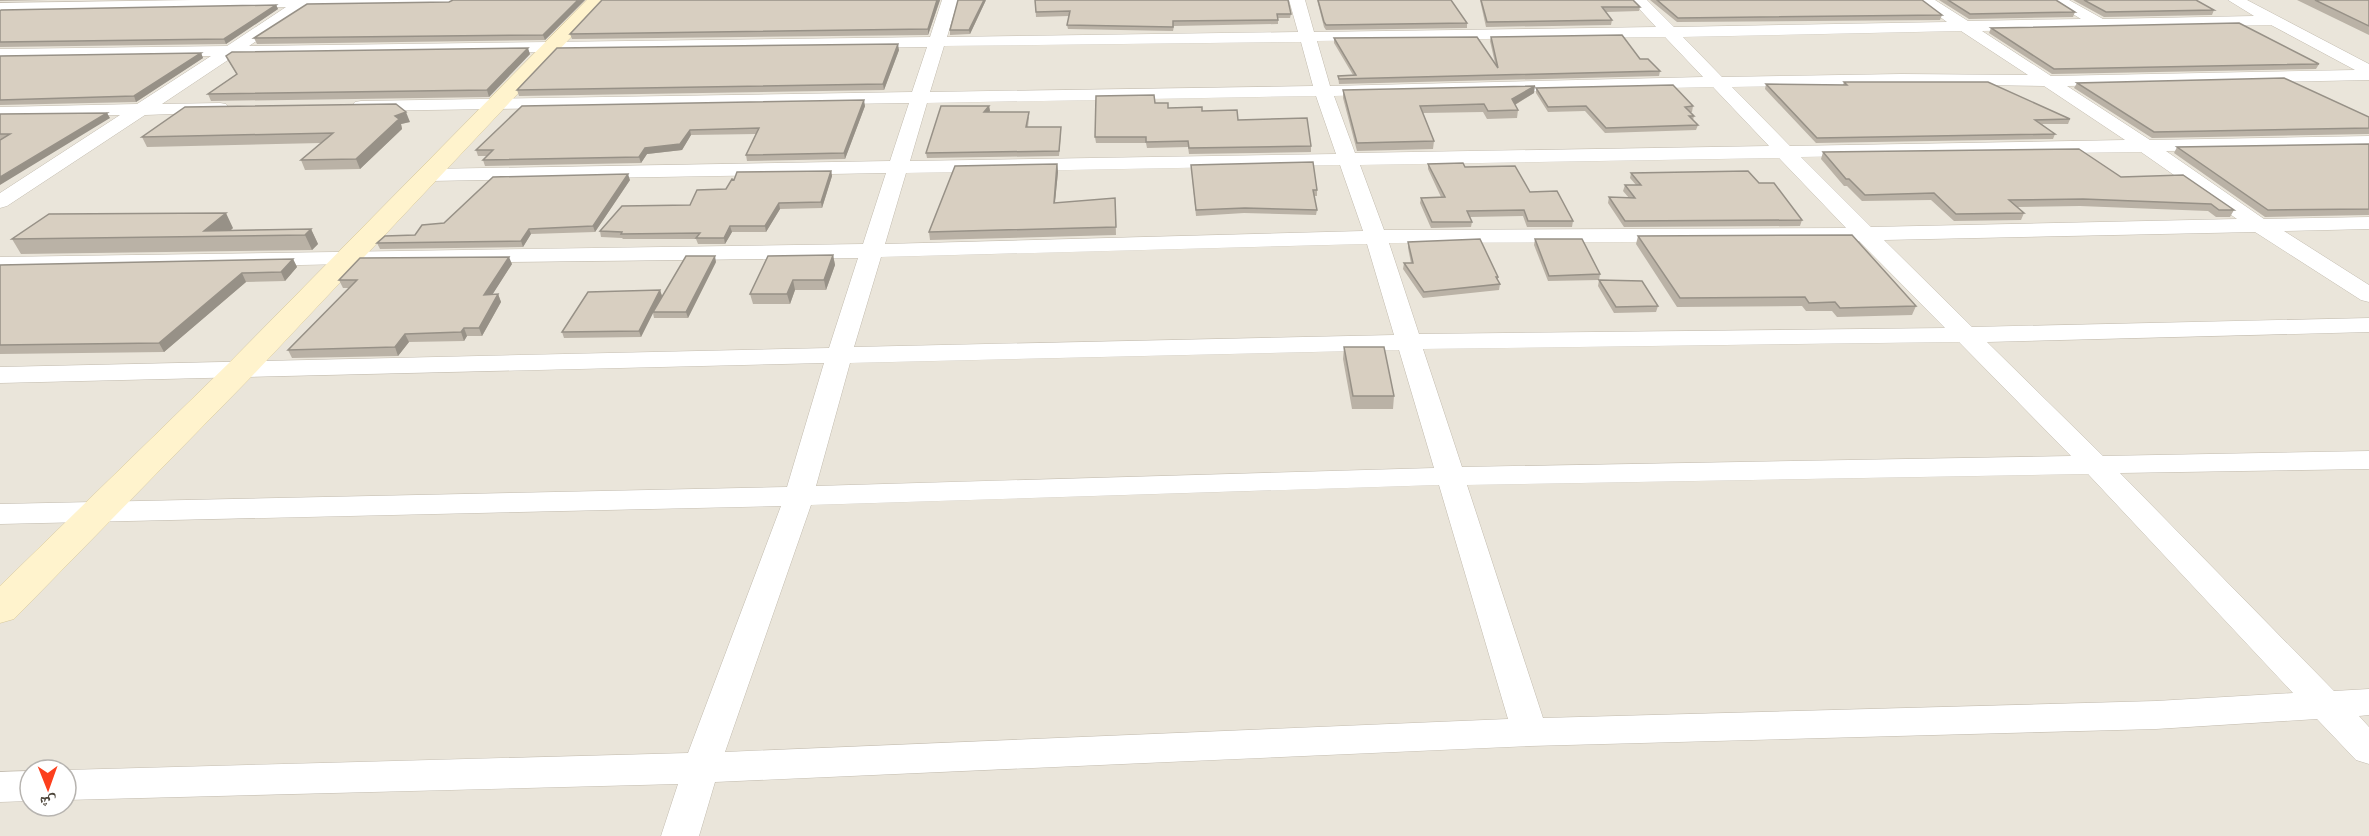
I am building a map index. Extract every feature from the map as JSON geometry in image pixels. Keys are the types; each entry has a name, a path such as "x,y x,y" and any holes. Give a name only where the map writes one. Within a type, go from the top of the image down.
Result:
{"street":[{"path":"1,9 20,0"},
{"path":"1,9 164,2 451,0"},
{"path":"0,609 241,369 597,0"},
{"path":"680,836 701,768 799,496 839,356 950,0"},
{"path":"1297,0 1323,91 1376,237 1530,732"},
{"path":"1639,0 1785,152 2096,465 2369,750"},
{"path":"1926,0 2051,81 2259,225 2369,295"},
{"path":"2058,0 2100,24"},
{"path":"2236,0 2369,73"},
{"path":"0,202 306,1"},
{"path":"0,54 1668,32 2273,20"},
{"path":"344,106 1323,91 1716,81 2051,81 2369,73"},
{"path":"0,112 237,108"},
{"path":"429,175 2369,142"},
{"path":"0,181 33,180"},
{"path":"0,264 348,257 872,251 1376,237 1867,234 2369,223"},
{"path":"0,375 1409,342 1967,335 2369,325"},
{"path":"0,514 799,496 1450,476 2369,460"},
{"path":"78,785 701,768 1530,732 2156,715 2369,702"},
{"path":"0,787 18,786"}],"shaded area":[{"path":"0,0 2369,0 2369,836 0,836"}],"building":[{"path":"453,0 578,0 543,35 254,38 307,4 449,2"},
{"path":"602,0 937,0 928,29 570,34"},
{"path":"958,0 984,0 969,30 950,30"},
{"path":"1035,0 1288,0 1291,14 1277,14 1278,20 1173,21 1173,27 1067,25 1070,11 1036,12"},
{"path":"1318,0 1451,0 1467,23 1326,25"},
{"path":"1481,0 1633,0 1640,7 1602,7 1612,20 1487,22"},
{"path":"1657,0 1922,0 1942,15 1678,18"},
{"path":"1948,0 2056,0 2075,12 1970,14"},
{"path":"2084,0 2196,0 2214,10 2106,12"},
{"path":"2315,0 2369,0 2369,26"},
{"path":"276,5 224,39 0,42 1,10"},
{"path":"2239,23 2319,64 2054,69 1991,28"},
{"path":"1622,35 1640,59 1648,59 1660,71 1339,79 1338,76 1356,75 1334,38 1477,37 1498,68 1491,37"},
{"path":"898,44 883,84 517,90 557,48"},
{"path":"528,48 487,90 208,94 237,74 226,56 232,52"},
{"path":"201,53 134,96 0,100 0,56"},
{"path":"2284,78 2369,117 2369,128 2154,132 2077,83"},
{"path":"1844,82 1988,82 2070,119 2035,120 2055,134 1817,138 1766,84 1847,85"},
{"path":"1673,85 1693,106 1685,107 1694,116 1689,116 1698,125 1606,128 1586,106 1548,107 1536,88"},
{"path":"1535,86 1512,99 1518,110 1488,111 1484,104 1420,106 1434,141 1357,143 1343,90"},
{"path":"1154,95 1155,103 1168,103 1168,108 1202,107 1202,111 1237,110 1238,120 1307,118 1311,146 1189,148 1188,141 1146,142 1146,137 1095,137 1096,96"},
{"path":"864,100 844,153 746,155 759,128 690,130 680,144 645,148 639,157 483,160 493,150 476,150 522,106"},
{"path":"396,104 406,112 395,116 399,119 356,159 301,160 333,133 142,137 185,107"},
{"path":"941,106 989,106 984,112 1029,112 1026,127 1061,127 1059,151 926,153"},
{"path":"107,113 0,177 0,140 10,134 0,134 0,114"},
{"path":"2369,144 2369,209 2268,210 2177,147"},
{"path":"2079,149 2121,177 2183,175 2234,210 2219,210 2211,204 2083,199 2009,200 2024,213 1956,214 1934,193 1865,195 1849,179 1846,179 1823,152"},
{"path":"1313,162 1317,190 1313,190 1317,210 1245,208 1196,210 1191,165"},
{"path":"1463,163 1465,167 1515,166 1530,192 1557,191 1573,221 1528,221 1524,210 1467,211 1472,222 1432,222 1421,198 1445,197 1428,164"},
{"path":"1057,164 1054,203 1115,198 1116,227 929,232 955,166"},
{"path":"831,171 821,202 779,203 765,226 730,226 724,238 696,238 700,233 621,234 622,232 600,231 622,206 690,205 697,190 726,189 732,179 734,180 737,172"},
{"path":"1748,171 1759,183 1774,183 1802,220 1625,221 1609,197 1635,198 1625,185 1641,185 1631,173"},
{"path":"628,174 593,226 529,229 521,241 377,243 385,236 415,235 422,225 444,223 493,177"},
{"path":"226,213 204,231 311,229 305,235 12,239 49,214"},
{"path":"1852,235 1916,306 1840,308 1835,302 1809,303 1805,297 1680,298 1638,236"},
{"path":"1480,239 1500,284 1424,292 1404,263 1413,263 1408,242"},
{"path":"1535,239 1582,239 1600,274 1549,276"},
{"path":"833,255 824,280 793,280 787,294 750,294 768,256"},
{"path":"686,256 715,256 686,312 653,312"},
{"path":"509,257 484,295 498,294 479,328 464,328 461,332 405,334 395,347 288,350 357,280 339,280 360,258"},
{"path":"293,259 281,272 242,273 159,343 0,345 0,265"},
{"path":"1599,280 1642,281 1658,306 1616,307"},
{"path":"660,290 639,331 562,332 588,292"},
{"path":"1344,347 1384,347 1394,396 1353,396"}]}
